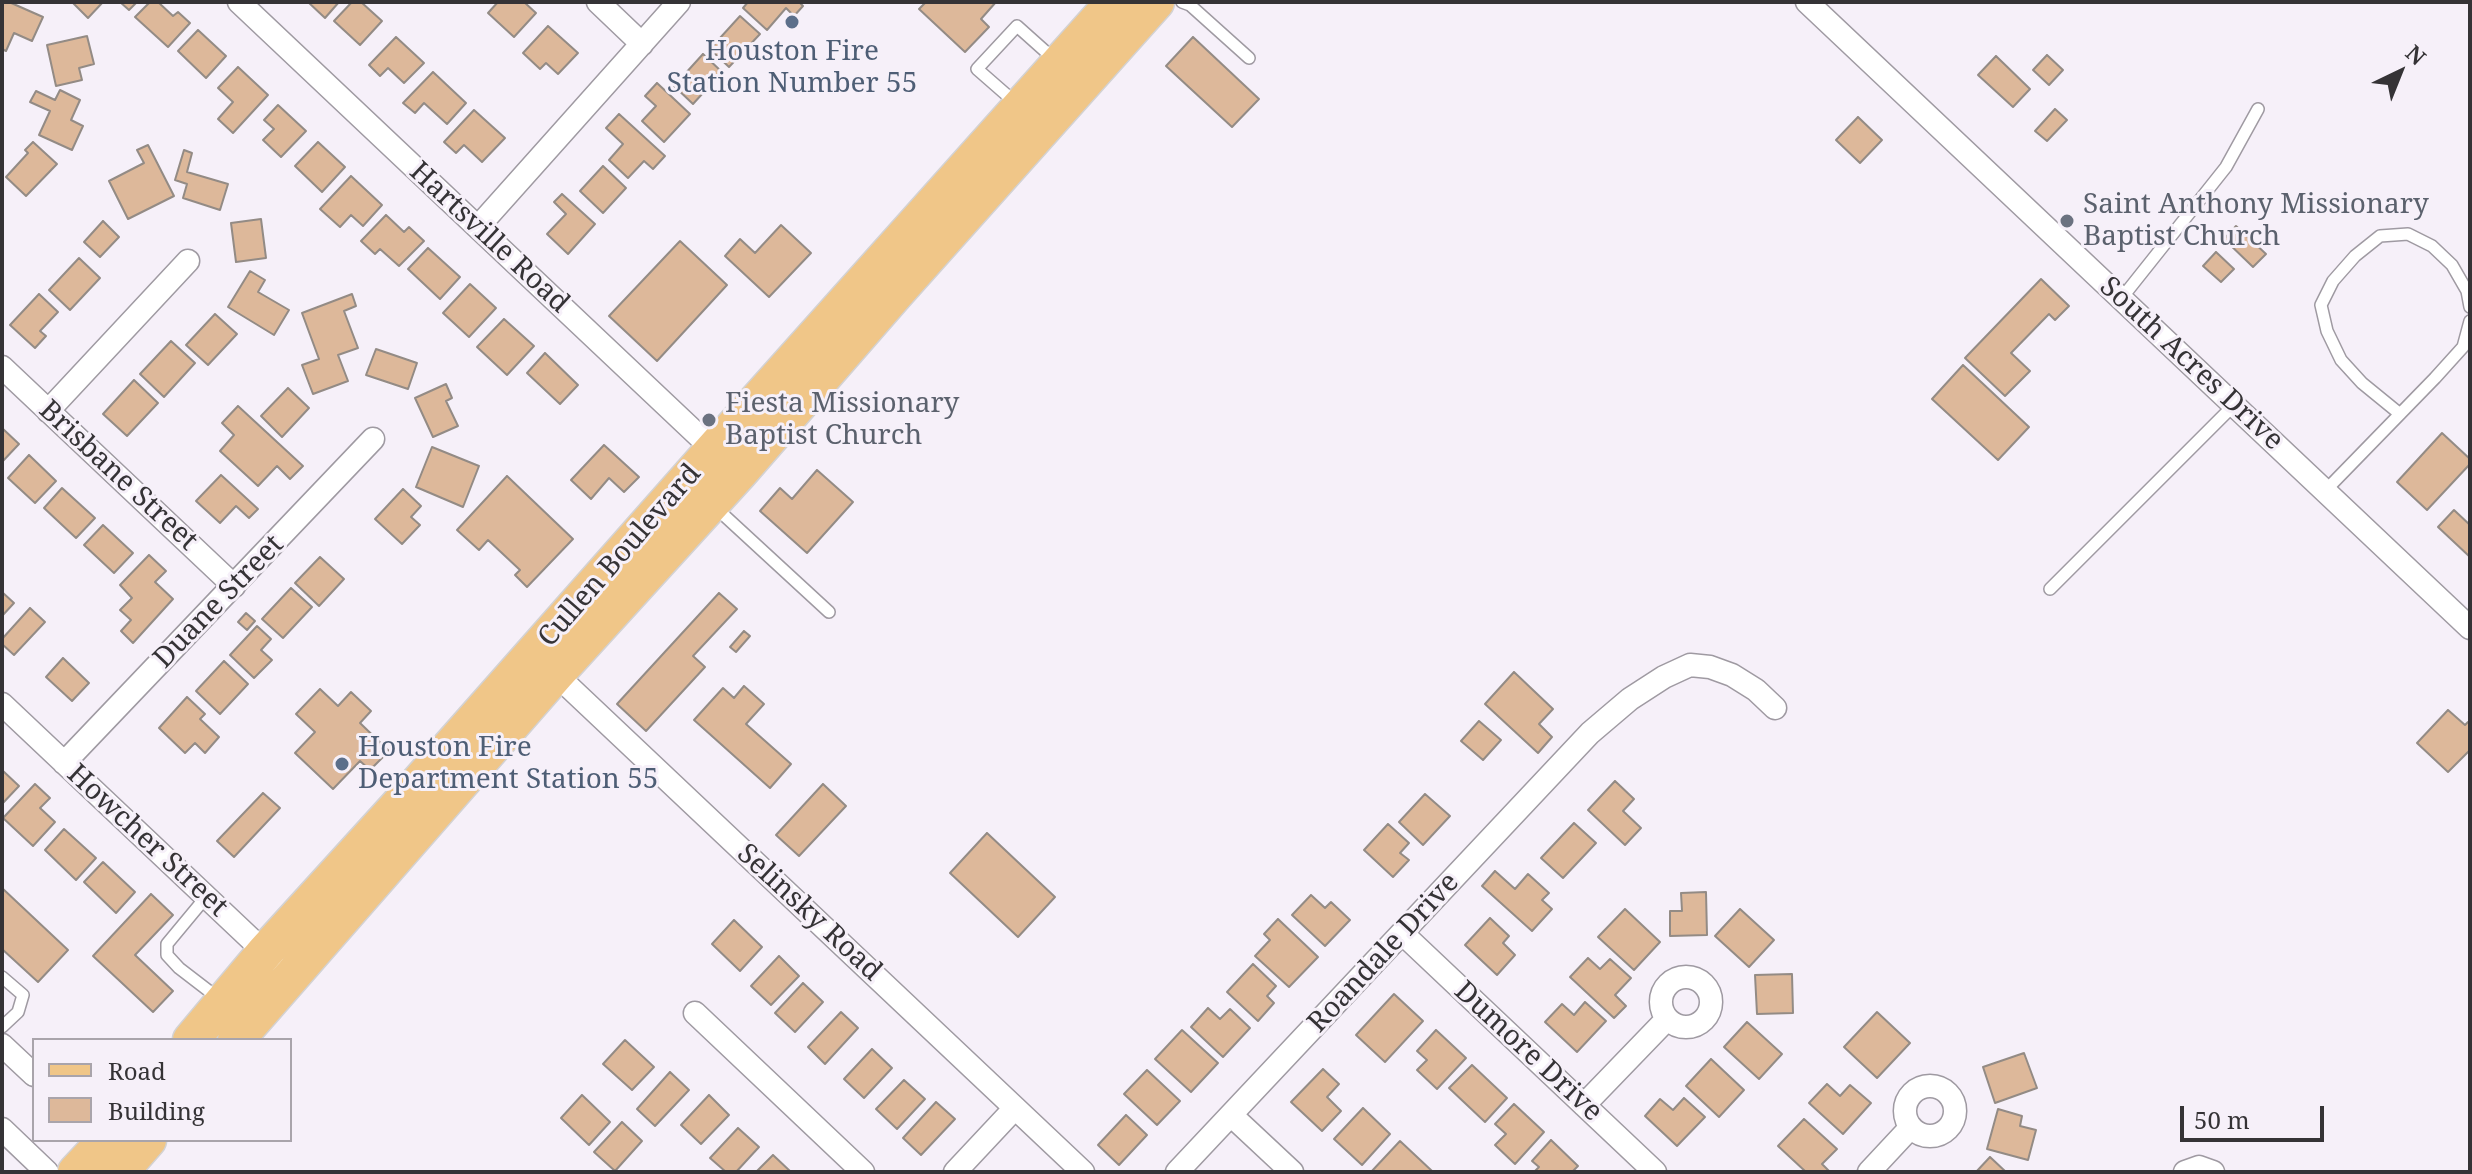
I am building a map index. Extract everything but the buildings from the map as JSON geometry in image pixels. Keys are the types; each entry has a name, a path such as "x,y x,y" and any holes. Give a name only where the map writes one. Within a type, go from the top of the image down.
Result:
{"main road":[{"name":"Cullen Boulevard","path":"1034,108 1059,64 1114,2"},
{"name":"Cullen Boulevard","path":"238,1038 292,978 410,817 885,282 1034,108 1156,2"},
{"name":"Cullen Boulevard","path":"545,664 711,503 726,461"},
{"name":"Cullen Boulevard","path":"193,1038 265,952 410,817"},
{"path":"76,1172 108,1153 142,1142"}],"street":[{"name":"Hartsville Road","path":"239,2 726,461"},
{"path":"598,2 642,44"},
{"path":"478,227 679,2"},
{"name":"South Acres Drive","path":"1815,4 2121,299 2470,628"},
{"path":"48,411 188,261"},
{"name":"Brisbane Street","path":"2,367 234,586"},
{"name":"Duane Street","path":"64,763 373,439"},
{"name":"Selinsky Road","path":"545,664 1083,1172"},
{"name":"Roandale Drive","path":"1177,1172 1590,733 1630,699 1690,665 1710,667 1732,675 1756,690 1775,708"},
{"name":"Howcher Street","path":"2,704 292,978"},
{"name":"Dumore Drive","path":"1402,933 1655,1172"},
{"path":"695,1013 863,1172"},
{"path":"1584,1105 1667,1019"},
{"path":"2,1045 32,1073"},
{"path":"955,1172 1015,1108"},
{"path":"1231,1115 1292,1172"},
{"path":"1869,1172 1911,1127"},
{"path":"2,1129 47,1172"},
{"path":"2185,1172 2199,1167 2213,1172"}],"lane":[{"path":"1182,2 1190,5 1249,58"},
{"path":"1034,108 977,69 1017,26 1059,64"},
{"path":"2121,299 2226,167 2258,109"},
{"path":"2400,414 2362,383 2341,360 2327,331 2321,305 2333,281 2355,256 2380,236 2408,234 2432,246 2452,265 2467,291 2470,307"},
{"path":"2325,491 2463,347 2470,321"},
{"path":"2050,589 2234,405"},
{"path":"711,503 829,612"},
{"path":"206,897 167,944 167,955 224,1002"},
{"path":"2,977 23,995 18,1012 2,1027"}],"place":[{"name":"Houston Fire Station Number 55","path":"792,22"},
{"name":"Saint Anthony Missionary Baptist Church","path":"2067,221"},
{"name":"Fiesta Missionary Baptist Church","path":"709,420"},
{"name":"Houston Fire Department Station 55","path":"342,764"}]}
